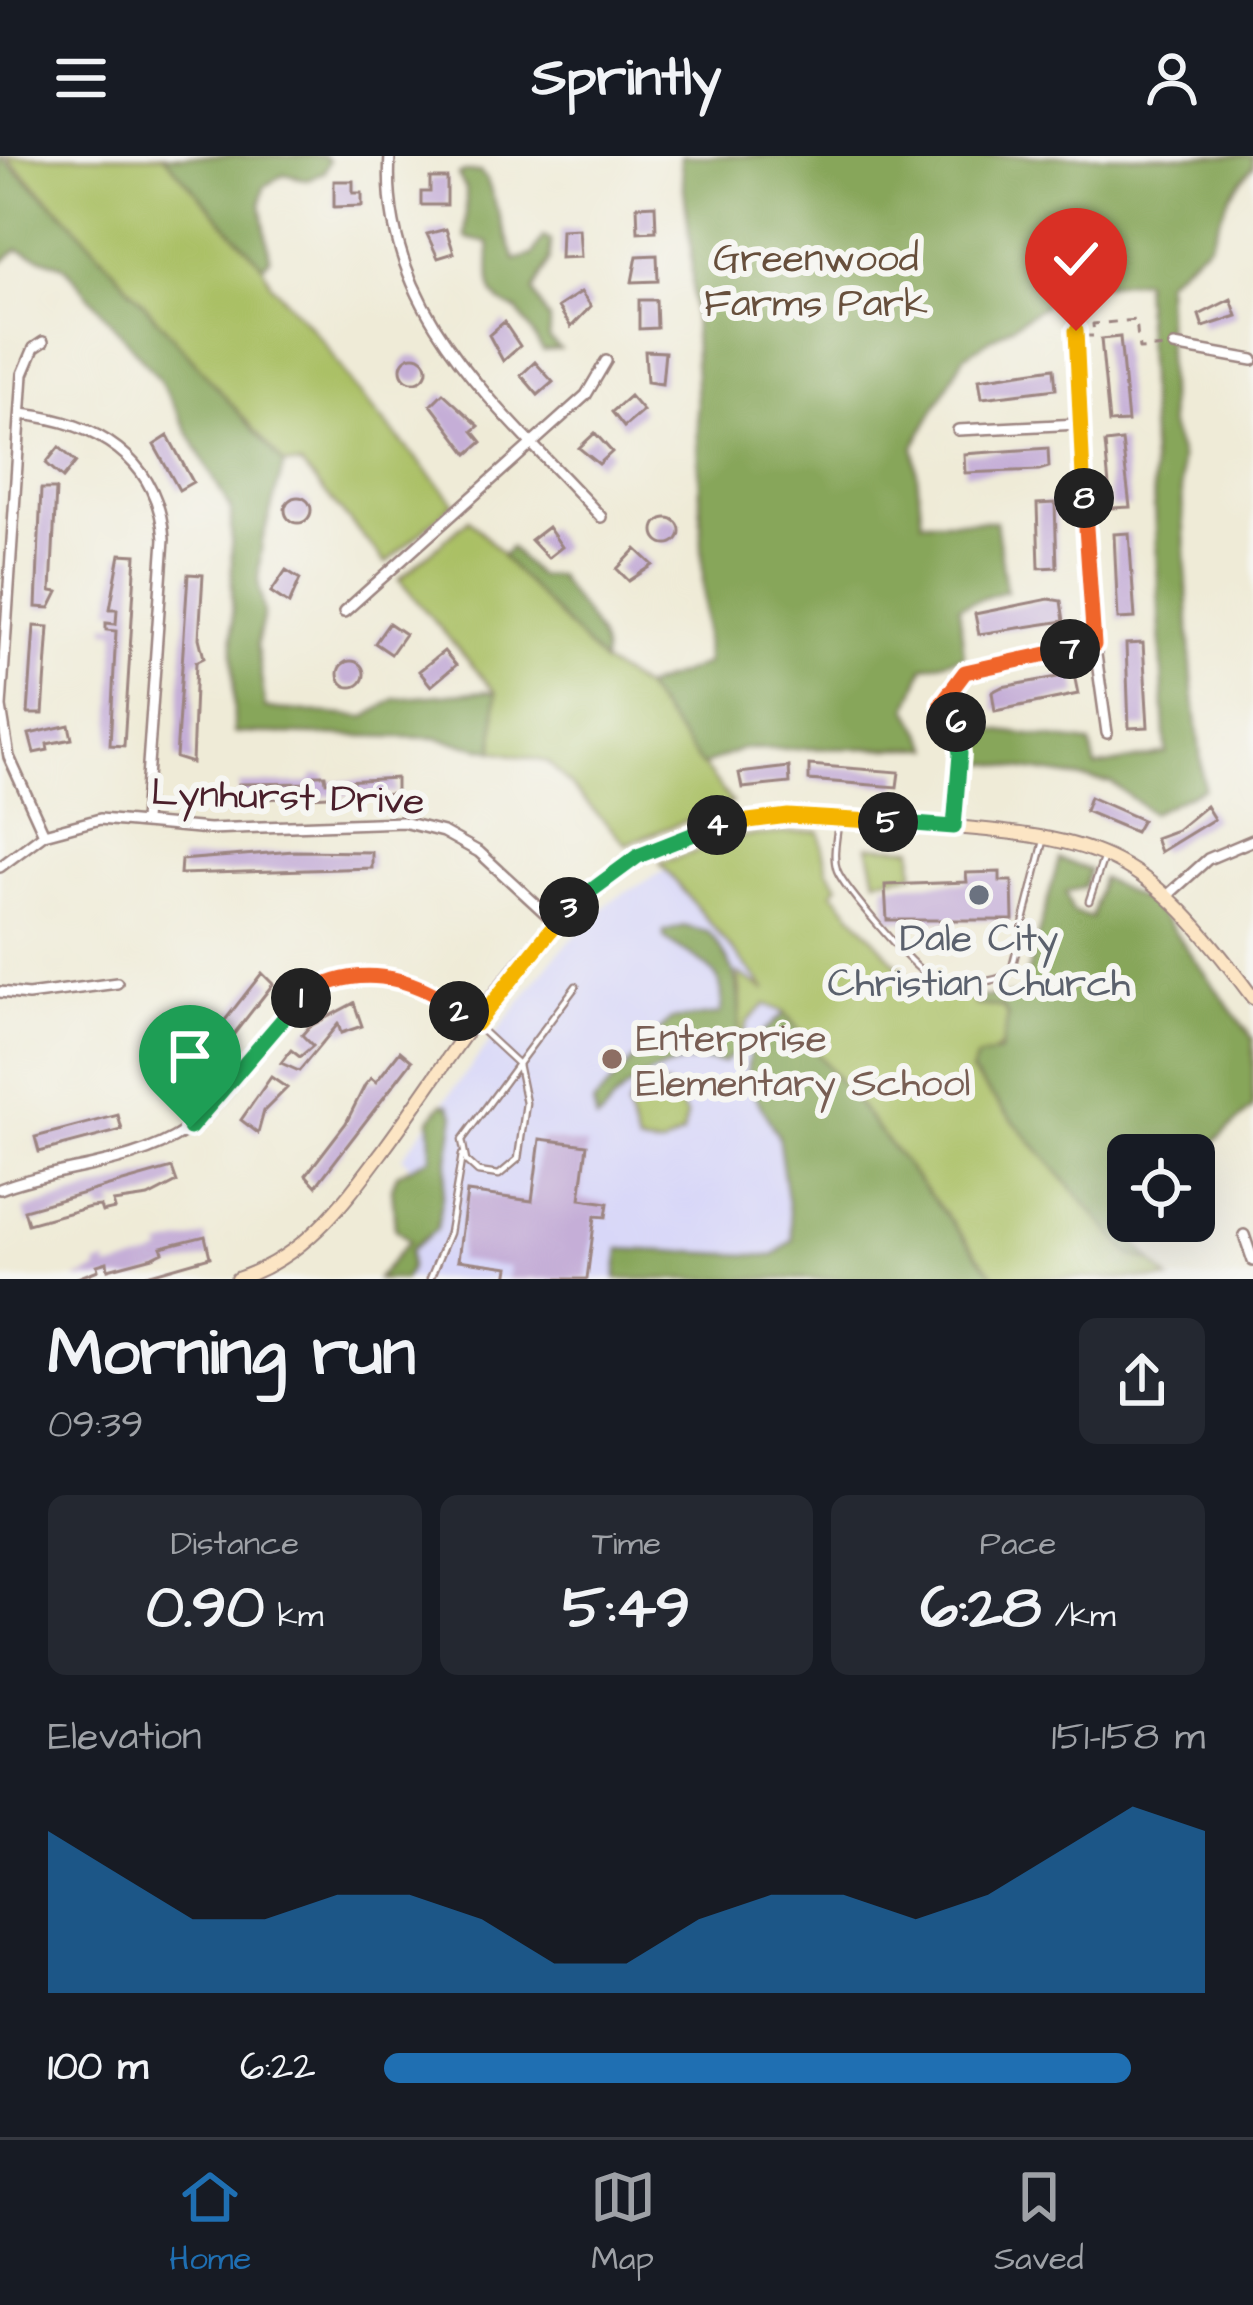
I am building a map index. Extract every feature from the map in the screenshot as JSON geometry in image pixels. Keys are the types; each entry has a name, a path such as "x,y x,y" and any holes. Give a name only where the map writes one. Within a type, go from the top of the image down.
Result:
{"street":[{"path":"390,156 391,221 412,294 437,332 601,517"},
{"path":"1076,334 1094,645 1107,733"},
{"path":"43,342 34,348 23,374 0,707 9,757 44,834"},
{"path":"1174,346 1252,356"},
{"path":"344,613 586,395 606,361"},
{"path":"21,414 60,418 105,436 134,461 160,507 164,539 144,821"},
{"path":"958,430 1079,424"},
{"path":"954,827 958,732 953,714 941,704 960,677 980,666 1094,645"},
{"path":"244,1278 287,1256 332,1216 555,922 618,867 679,836 763,817 1045,836 1105,854 1169,894 1253,998"},
{"name":"Lynhurst Drive","path":"0,867 44,834 100,819 209,829 382,821 423,826 479,852 555,922"},
{"path":"1169,894 1215,854 1253,840"},
{"path":"0,1189 155,1147 190,1128 218,1101 282,1015 327,984 367,975 403,980 437,994 476,1024"},
{"path":"0,992 28,995 117,983"},
{"path":"1244,1235 1253,1261"}],"lane":[{"path":"838,819 835,859 843,879 917,967 943,981 998,980 1011,972 1045,836"},
{"path":"1089,902 1105,854"},
{"path":"430,1279 449,1234 464,1136 576,986"},
{"path":"462,1155 472,1168 487,1175 514,1167 526,1103 518,1064 476,1024"}],"path":[{"path":"1076,334 1094,336 1093,324 1136,320 1138,350 1160,347"}],"shaded area":[{"name":"Enterprise Elementary School","path":"666,870 785,1013 751,1043 746,1079 778,1136 793,1239 774,1256 620,1249 616,1279 395,1279 436,1197 402,1157 556,955 611,901"}],"green space":[{"path":"0,156 71,221 284,464 262,541 258,579 264,613 257,644 265,708 366,717 395,699 486,691 496,693 494,751 435,738 234,733 231,510 159,379 64,266 18,249 0,264"},
{"path":"6,156 164,156 263,266 271,284 323,341 352,385 454,502 386,563 301,465 284,464 71,221"},
{"path":"164,156 324,156 329,161 324,172 308,180 284,174 264,187 261,204 270,258 263,266"},
{"name":"Greenwood Farms Park","path":"680,156 1253,156 1253,166 1230,195 1209,243 1165,280 1169,424 1180,456 1192,680 1204,788 1151,813 1112,783 969,760 978,728 1090,743 1096,767 1166,753 1143,280 1072,288 964,356 914,446 922,521 996,521 1006,591 959,606 964,656 924,667 908,708 931,748 742,749 702,766 643,688 706,664 691,247"},
{"path":"480,172 487,180 515,260 533,255 543,237 551,241 550,260 533,292 549,320 549,338 560,349 543,351 518,311 493,292 489,243 466,238 466,189 458,175"},
{"path":"469,519 603,663 643,688 732,803 626,844 548,762 494,751 496,693 399,580"},
{"path":"510,547 537,576 557,575 595,629 603,663 502,557"},
{"path":"819,831 828,870 838,885 832,891 926,997 972,997 976,1005 1002,1007 1008,1016 1005,1043 971,1072 1107,1229 1107,1242 1119,1242 1130,1255 1152,1261 1169,1279 995,1277 785,1013 766,1004 748,1021 735,1053 741,998 738,974 766,990 660,863 745,836"},
{"path":"868,846 913,848 914,874 876,879"},
{"path":"1059,859 1089,870 1084,887 1066,892 1072,912 1092,918 1101,878 1149,904 1253,1039 1253,1108 1215,1141 1215,1134 1107,1134 1107,1229 971,1072 977,1058 1000,1052 1008,1017 1002,1007 976,1005 972,997 1021,996"},
{"path":"683,926 708,932 734,974 739,1004 735,1053 723,1063 694,1061 651,1074 626,1090 597,1121 593,1104 670,1020 720,1014 722,998 715,975 664,938 664,932"},
{"path":"785,1013 993,1279 616,1279 620,1249 774,1256 793,1240 778,1136 746,1080 751,1043"},
{"path":"666,1085 687,1116 683,1134 661,1147 638,1144 627,1109 632,1097"},
{"path":"442,1104 449,1104 455,1115 437,1229 410,1250 410,1268 404,1279 377,1279 409,1241 395,1228 392,1188 397,1174 431,1157 430,1119"},
{"path":"1119,1242 1135,1242 1152,1261 1130,1255"}],"building":[{"path":"430,178 447,178 447,205 421,205 421,192 430,192"},
{"path":"334,181 353,181 353,193 362,193 362,206 334,207"},
{"path":"655,205 656,231 638,232 637,206"},
{"path":"446,229 454,253 438,258 427,234"},
{"path":"579,229 581,257 560,258 561,230"},
{"path":"657,255 658,281 632,282 637,256"},
{"path":"581,292 591,306 571,327 558,307"},
{"path":"1231,299 1237,316 1203,327 1199,315"},
{"path":"639,300 656,300 657,328 639,329"},
{"path":"504,322 520,346 503,361 489,335"},
{"path":"1120,337 1128,422 1109,423 1101,339"},
{"path":"645,351 665,352 662,384 647,382"},
{"path":"414,356 427,369 414,382 401,369"},
{"path":"535,362 553,382 538,395 521,375"},
{"path":"1054,368 1056,389 982,398 979,379"},
{"path":"443,393 479,426 473,431 482,442 468,454 431,405"},
{"path":"630,396 643,411 624,427 612,412"},
{"path":"595,433 612,452 599,464 579,448"},
{"path":"168,436 193,482 179,490 154,445"},
{"path":"1122,441 1130,507 1111,508 1105,443"},
{"path":"59,447 76,462 63,478 46,463"},
{"path":"1048,448 1049,467 965,473 964,454"},
{"path":"41,489 56,489 51,591 58,592 50,608 36,607"},
{"path":"298,497 311,510 298,523 285,510"},
{"path":"1055,503 1057,567 1039,568 1037,504"},
{"path":"667,518 680,531 667,544 654,531"},
{"path":"548,527 562,547 548,558 531,540"},
{"path":"1129,533 1135,618 1118,619 1114,534"},
{"path":"636,549 653,565 629,581 617,569"},
{"path":"120,554 136,555 124,746 110,745 116,631 106,630 106,623 116,624 117,609 110,609"},
{"path":"286,570 300,579 289,604 271,592"},
{"path":"188,574 203,575 199,638 204,658 196,662 192,763 176,758"},
{"path":"1049,599 1061,601 1064,621 979,634 975,614"},
{"path":"389,623 405,634 391,654 375,643"},
{"path":"34,626 49,627 43,714 28,714"},
{"path":"1143,643 1148,727 1129,728 1126,644"},
{"path":"444,651 456,665 431,686 419,671"},
{"path":"351,661 364,674 351,687 338,674"},
{"path":"1074,674 1078,694 995,711 992,692 1002,687"},
{"path":"69,725 72,739 47,744 48,750 34,753 29,734"},
{"path":"809,765 899,772 897,787 809,780"},
{"path":"789,767 790,783 742,788 739,773"},
{"path":"315,775 325,775 326,782 396,778 396,793 240,800 239,784 309,783"},
{"path":"1090,797 1142,820 1135,832 1085,811"},
{"path":"1206,806 1214,819 1160,852 1155,838 1177,830"},
{"path":"294,851 372,852 372,868 180,874 181,860"},
{"path":"1000,872 1000,881 1012,881 1013,920 887,920 885,885 967,882 966,873"},
{"path":"262,973 273,984 198,1080 186,1070"},
{"path":"354,1003 362,1026 341,1033 338,1024 299,1071 281,1063 291,1050 300,1057 313,1046 302,1035 309,1027"},
{"path":"400,1051 412,1061 316,1186 306,1175 346,1123 365,1085 371,1078 376,1082"},
{"path":"271,1077 287,1088 264,1111 258,1133 241,1120"},
{"path":"118,1115 122,1130 39,1152 35,1137"},
{"name":"Enterprise Elementary School","path":"540,1139 587,1145 580,1199 608,1203 606,1217 595,1216 587,1279 507,1279 509,1267 458,1260 467,1192 532,1201"},
{"path":"172,1168 177,1182 148,1197 113,1202 115,1209 102,1212 100,1206 90,1207 28,1224 24,1210"},
{"path":"205,1236 210,1257 133,1279 75,1279 98,1270 97,1265 107,1262 108,1269 153,1257 163,1252 161,1247"}],"place":[{"name":"Dale City Christian Church","path":"979,895"},
{"name":"Enterprise Elementary School","path":"612,1059"}],"route":[{"path":"190,1128 218,1101 282,1015 327,984 367,975 403,980 437,994 476,1024 533,947 574,902 618,867 679,836 727,823 788,816 954,827 958,732 953,714 941,704 960,677 980,666 1094,645 1076,331"}]}
